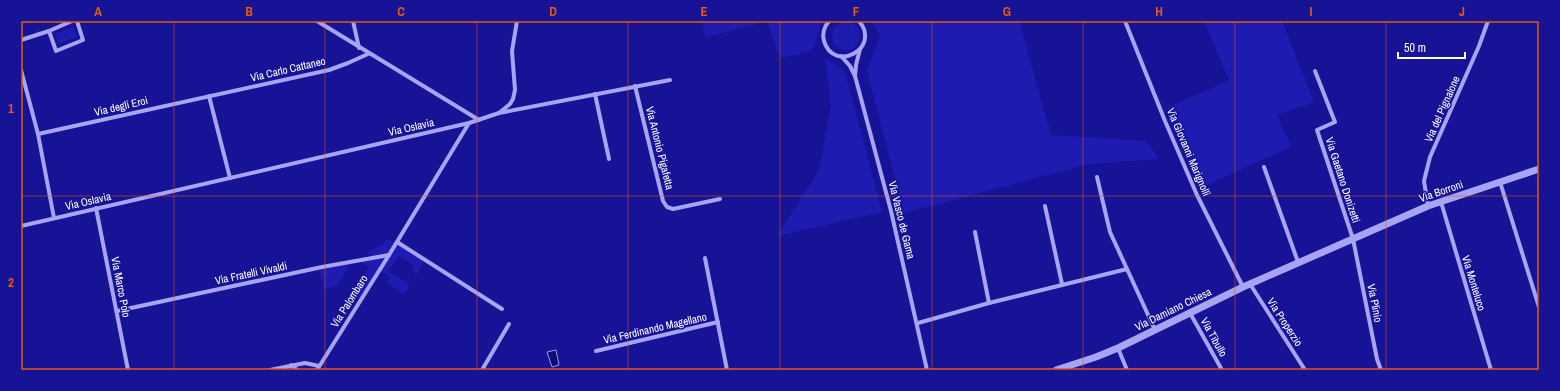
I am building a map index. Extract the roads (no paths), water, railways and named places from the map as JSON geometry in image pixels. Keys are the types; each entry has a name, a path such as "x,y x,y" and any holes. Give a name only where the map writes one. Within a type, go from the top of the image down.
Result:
{"street":[{"path":"21,40 49,31 72,21"},
{"path":"49,31 56,51 83,40 77,21"},
{"path":"317,21 368,54 478,120"},
{"path":"353,21 359,48"},
{"path":"499,113 510,104 515,90 512,51 517,21"},
{"name":"Via Vasco de Gama","path":"829,21 823,31 823,38 829,50 841,56 850,66 855,76 891,211 918,323 927,370"},
{"name":"Via Vasco de Gama","path":"855,76 856,65 865,37 865,30 859,21"},
{"name":"Via Giovanni Marignolli","path":"1125,21 1165,122 1197,195 1246,285"},
{"name":"Via del Pignalone","path":"1428,206 1424,181 1430,157 1479,46 1488,21"},
{"path":"841,56 852,55 861,48"},
{"name":"Via Carlo Cattaneo","path":"209,96 329,70 368,54"},
{"path":"21,70 38,134 54,218"},
{"name":"Via Gaetano Donizetti","path":"1315,71 1335,122 1317,130 1353,239"},
{"name":"Via Oslavia","path":"21,226 469,123 499,113 670,80"},
{"name":"Via Antonio Pigafetta","path":"635,86 663,201 667,206 673,209 720,199"},
{"path":"595,94 609,159"},
{"path":"209,96 230,178"},
{"name":"Via degli Eroi","path":"38,134 209,96"},
{"name":"Via Palombaro","path":"318,368 389,256 469,123"},
{"path":"1264,167 1298,262"},
{"name":"Via Borroni","path":"1353,239 1428,206 1539,169"},
{"path":"1097,178 1110,232 1155,330"},
{"path":"1500,182 1539,307"},
{"name":"Via Monteluco","path":"1441,202 1491,370"},
{"path":"1045,206 1062,284"},
{"name":"Via Marco Polo","path":"96,208 128,370"},
{"path":"976,232 988,303"},
{"name":"Via Damiano Chiesa","path":"1056,370 1118,348 1246,285 1353,239"},
{"name":"Via Plinio","path":"1353,239 1377,359 1381,370"},
{"path":"397,242 502,309"},
{"name":"Via Fratelli Vivaldi","path":"117,311 322,267 389,256"},
{"name":"Via Ferdinando Magellano","path":"705,258 727,370"},
{"path":"918,323 988,303 1127,269"},
{"name":"Via Properzio","path":"1246,285 1305,370"},
{"name":"Via Tibullo","path":"1190,313 1222,370"},
{"name":"Via Ferdinando Magellano","path":"596,351 718,322"},
{"path":"482,370 509,324"},
{"path":"1118,348 1127,370"},
{"path":"270,370 305,363 318,368"},
{"path":"291,365 297,370"}]}
